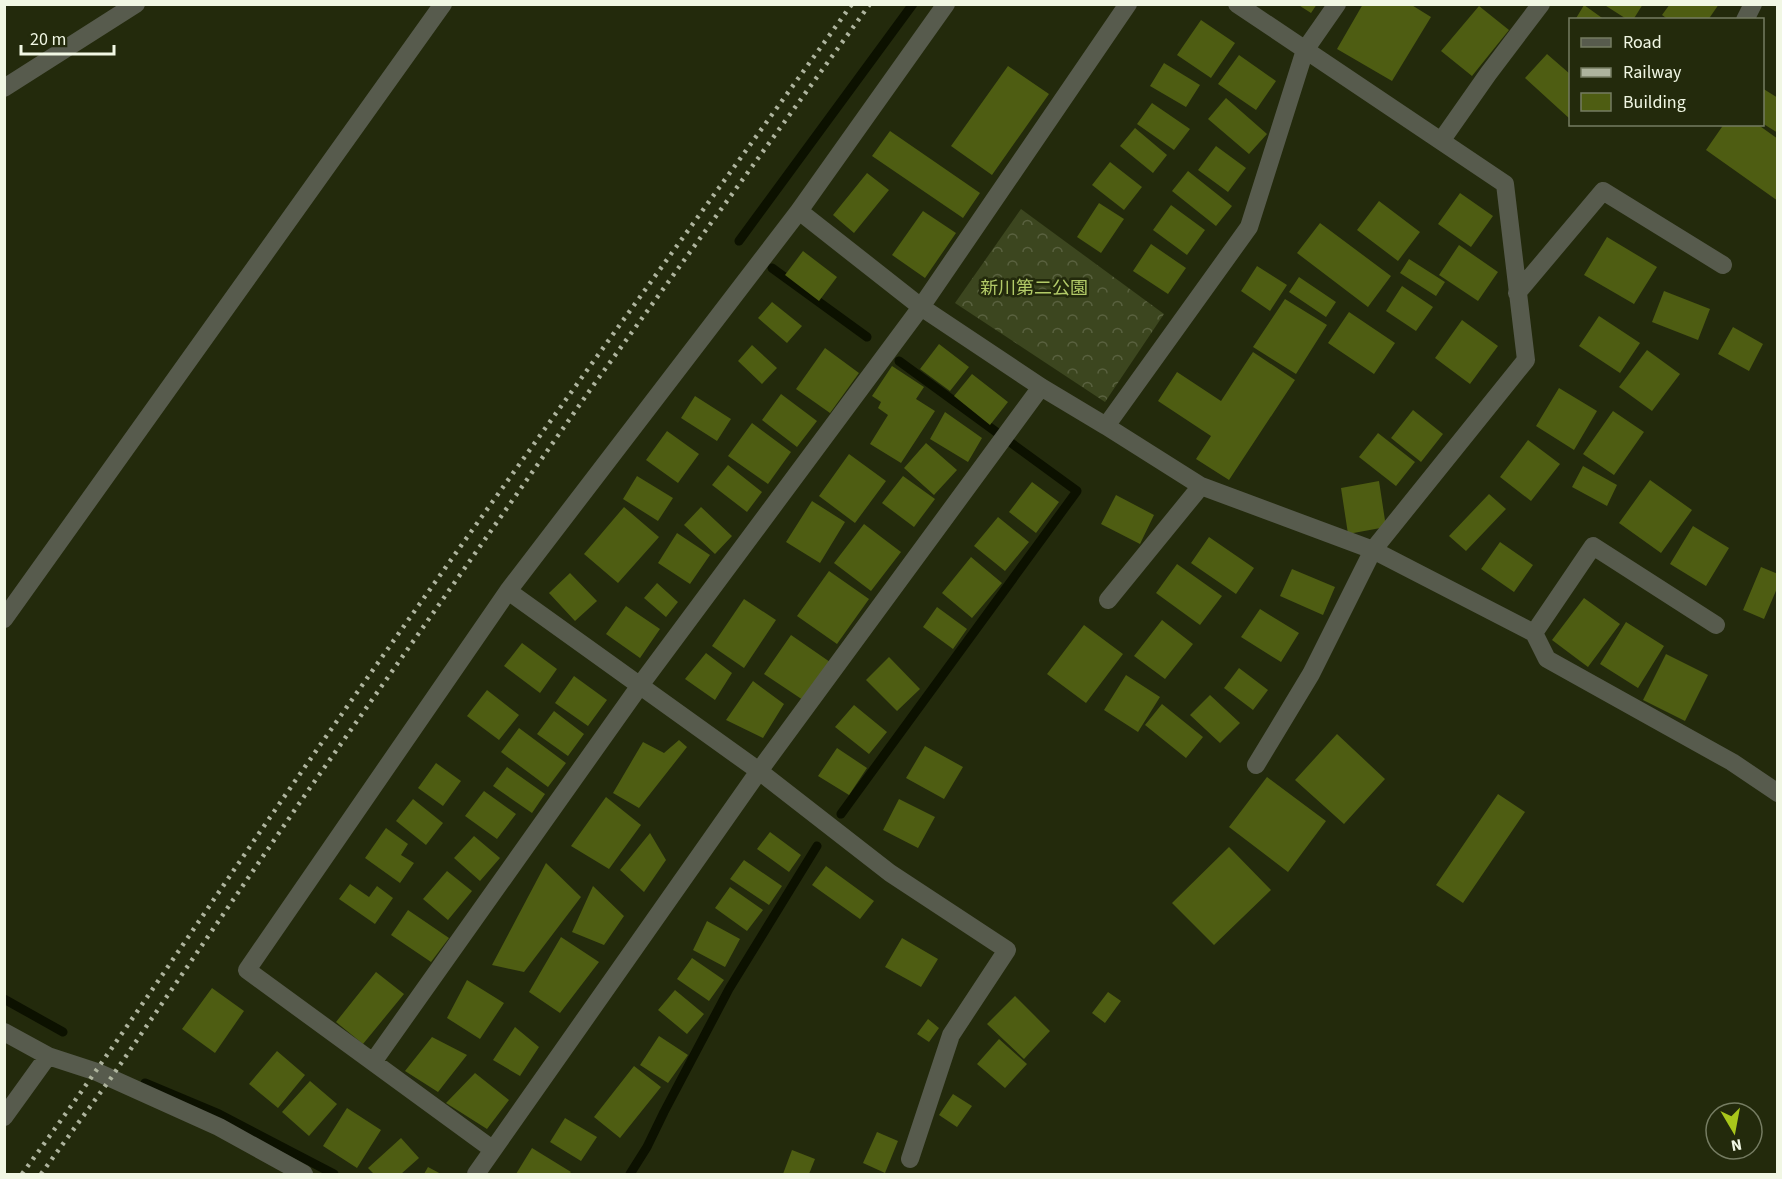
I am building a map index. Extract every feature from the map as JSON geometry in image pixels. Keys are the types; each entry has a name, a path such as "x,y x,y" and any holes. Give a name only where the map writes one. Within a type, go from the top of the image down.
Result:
{"street":[{"path":"4,88 136,4"},
{"path":"4,619 443,4"},
{"path":"492,1149 247,970 508,591 799,211 946,4"},
{"path":"373,1062 641,684 921,307 1128,4"},
{"path":"1237,4 1505,184 1526,360 1373,550 1311,674 1256,765"},
{"path":"1106,426 1249,227 1305,50 1336,4"},
{"path":"1441,141 1541,4"},
{"path":"1746,18 1753,4"},
{"path":"1517,293 1603,191 1723,265"},
{"path":"799,211 921,307 1041,387 1201,486 1373,550 1534,633 1546,659 1732,762 1778,793"},
{"path":"476,1174 759,771 1041,387"},
{"path":"1108,600 1201,486"},
{"path":"1534,633 1593,546 1716,626"},
{"path":"508,591 641,684 759,771 890,873 1007,950 951,1035 910,1159"},
{"path":"4,1032 48,1056 97,1072 219,1127 304,1174"},
{"path":"4,1117 48,1056"}],"green space":[{"name":"新川第二公園","path":"1021,209 1164,314 1105,402 955,303"}],"building":[{"path":"1297,4 1317,4 1311,13"},
{"path":"1363,4 1410,4 1431,17 1392,81 1337,49"},
{"path":"1603,4 1643,4 1634,18 1625,18"},
{"path":"1670,4 1719,4 1709,18 1666,18 1662,15"},
{"path":"1584,5 1602,18 1576,18"},
{"path":"1479,6 1509,30 1472,76 1441,51"},
{"path":"1201,20 1235,43 1211,78 1177,55"},
{"path":"1547,54 1569,73 1569,118 1525,78"},
{"path":"1239,55 1276,81 1256,110 1218,84"},
{"path":"1164,63 1200,85 1186,107 1150,86"},
{"path":"1008,66 1049,94 992,175 951,146"},
{"path":"1764,89 1778,98 1778,133 1764,124"},
{"path":"1226,98 1267,134 1249,154 1208,119"},
{"path":"1152,103 1190,129 1174,150 1137,124"},
{"path":"1723,126 1760,126 1778,139 1778,201 1706,150"},
{"path":"1135,128 1167,155 1153,173 1120,146"},
{"path":"890,131 980,193 963,218 872,156"},
{"path":"1216,146 1246,168 1228,192 1198,170"},
{"path":"1110,162 1142,187 1124,210 1092,185"},
{"path":"1188,171 1232,206 1216,226 1172,191"},
{"path":"867,173 889,190 854,233 833,215"},
{"path":"1460,193 1493,216 1471,247 1438,224"},
{"path":"1379,201 1420,232 1398,261 1357,230"},
{"path":"1099,203 1124,219 1101,253 1077,237"},
{"path":"1171,205 1205,230 1187,255 1153,230"},
{"path":"923,211 956,233 925,278 892,255"},
{"path":"1320,223 1391,276 1368,307 1297,253"},
{"path":"1607,237 1657,267 1634,304 1584,275"},
{"path":"1151,244 1186,268 1168,294 1133,271"},
{"path":"1459,245 1498,272 1478,301 1439,275"},
{"path":"803,251 837,277 819,301 785,275"},
{"path":"1409,259 1445,282 1436,296 1400,273"},
{"path":"1257,266 1287,285 1270,311 1241,291"},
{"path":"1299,277 1336,302 1326,317 1289,292"},
{"path":"1402,286 1433,307 1416,331 1386,311"},
{"path":"1664,291 1710,309 1698,340 1652,322"},
{"path":"1285,299 1327,325 1296,374 1253,347"},
{"path":"772,302 802,326 787,343 758,318"},
{"path":"1349,312 1395,343 1374,374 1328,343"},
{"path":"1599,316 1640,343 1620,373 1579,346"},
{"path":"1462,320 1498,346 1470,384 1435,358"},
{"path":"1733,327 1763,344 1749,371 1718,354"},
{"path":"939,344 969,367 950,391 920,369"},
{"path":"752,345 777,368 762,384 738,361"},
{"path":"825,348 859,373 830,413 796,389"},
{"path":"1647,350 1680,374 1652,411 1619,387"},
{"path":"1253,352 1295,380 1229,480 1196,459 1211,436 1158,401 1177,372 1221,401"},
{"path":"892,366 924,387 916,399 935,411 901,463 870,444 888,415 878,408 881,402 872,396"},
{"path":"972,374 1008,402 990,425 954,396"},
{"path":"1559,388 1597,411 1574,450 1536,426"},
{"path":"781,394 817,421 797,447 762,420"},
{"path":"695,396 731,419 717,441 681,418"},
{"path":"1413,410 1443,434 1421,462 1391,438"},
{"path":"1613,411 1644,432 1614,475 1583,454"},
{"path":"945,412 982,438 968,462 930,439"},
{"path":"752,423 791,452 768,484 728,456"},
{"path":"667,431 699,454 678,483 646,460"},
{"path":"1378,433 1415,462 1396,486 1359,457"},
{"path":"1528,440 1560,464 1531,501 1500,477"},
{"path":"926,443 957,470 934,495 904,468"},
{"path":"849,454 886,481 855,523 819,496"},
{"path":"728,465 762,492 747,512 712,485"},
{"path":"1583,466 1617,485 1607,506 1572,487"},
{"path":"637,476 673,498 658,521 623,499"},
{"path":"903,476 935,499 914,527 882,503"},
{"path":"1650,480 1692,510 1661,553 1619,523"},
{"path":"1379,481 1386,527 1348,534 1341,488"},
{"path":"1032,482 1059,502 1036,533 1009,512"},
{"path":"1489,494 1506,509 1466,551 1449,536"},
{"path":"1116,495 1154,515 1140,544 1101,524"},
{"path":"812,501 845,522 820,563 786,542"},
{"path":"624,507 659,537 618,583 584,554"},
{"path":"701,507 732,536 715,554 684,525"},
{"path":"998,517 1029,542 1005,571 974,546"},
{"path":"864,524 901,552 871,591 834,563"},
{"path":"1693,526 1729,548 1706,586 1670,564"},
{"path":"677,533 710,555 690,584 658,563"},
{"path":"1209,537 1254,568 1236,594 1191,563"},
{"path":"1500,542 1533,565 1514,592 1481,569"},
{"path":"971,557 1002,583 972,618 942,593"},
{"path":"1177,564 1222,596 1200,625 1156,593"},
{"path":"1761,567 1778,574 1778,586 1764,619 1743,610"},
{"path":"1292,569 1335,587 1323,615 1280,596"},
{"path":"829,571 869,599 837,644 797,616"},
{"path":"570,573 597,601 575,621 549,593"},
{"path":"657,583 678,602 666,617 644,598"},
{"path":"1584,598 1620,624 1588,667 1552,640"},
{"path":"744,599 776,620 744,668 712,646"},
{"path":"626,606 660,629 640,658 606,634"},
{"path":"937,607 967,629 953,649 923,627"},
{"path":"1260,609 1299,633 1281,662 1241,637"},
{"path":"1162,620 1193,644 1165,679 1134,656"},
{"path":"1626,622 1664,646 1638,688 1600,664"},
{"path":"1084,625 1123,654 1086,703 1047,674"},
{"path":"791,635 830,662 803,700 764,674"},
{"path":"522,643 557,669 540,693 504,666"},
{"path":"706,653 732,673 715,700 685,679"},
{"path":"1666,654 1708,675 1685,721 1643,700"},
{"path":"889,657 920,689 897,711 866,680"},
{"path":"1239,668 1268,690 1253,710 1224,688"},
{"path":"1126,675 1160,697 1138,732 1104,710"},
{"path":"574,676 607,700 588,726 555,703"},
{"path":"753,681 784,704 763,738 726,720"},
{"path":"487,690 519,715 499,740 467,716"},
{"path":"1210,695 1240,723 1220,743 1190,715"},
{"path":"1162,704 1203,737 1186,758 1145,725"},
{"path":"854,705 887,732 869,754 835,727"},
{"path":"554,711 584,734 568,756 537,734"},
{"path":"519,728 566,763 548,787 501,752"},
{"path":"1337,734 1385,779 1344,824 1295,780"},
{"path":"679,740 687,747 639,808 613,793 643,742 664,753"},
{"path":"925,746 963,767 944,799 906,778"},
{"path":"837,748 867,768 849,795 818,776"},
{"path":"436,763 461,781 443,806 418,788"},
{"path":"507,767 545,794 532,813 493,786"},
{"path":"1267,777 1326,821 1288,872 1229,827"},
{"path":"484,791 516,814 497,839 465,816"},
{"path":"1498,794 1525,812 1463,903 1436,885"},
{"path":"606,797 641,825 609,869 571,846"},
{"path":"413,799 443,823 426,845 396,821"},
{"path":"899,799 935,817 918,848 883,830"},
{"path":"386,828 408,844 401,855 414,863 400,883 365,858"},
{"path":"770,832 801,855 789,872 757,849"},
{"path":"650,833 666,860 644,892 620,870"},
{"path":"474,836 500,858 480,881 454,858"},
{"path":"1229,847 1271,890 1214,945 1172,903"},
{"path":"744,860 782,886 769,905 730,879"},
{"path":"546,863 581,897 524,972 492,965"},
{"path":"826,866 874,901 860,919 812,885"},
{"path":"447,871 472,891 448,920 423,899"},
{"path":"350,884 369,897 377,886 393,898 375,924 339,899"},
{"path":"593,886 624,916 604,945 572,932"},
{"path":"730,887 763,910 747,931 715,908"},
{"path":"408,910 449,938 431,962 391,935"},
{"path":"707,921 740,939 725,967 693,950"},
{"path":"561,937 599,962 560,1013 529,992"},
{"path":"902,938 938,959 921,987 885,967"},
{"path":"692,958 724,980 709,1001 677,979"},
{"path":"376,972 404,994 363,1044 336,1022"},
{"path":"467,980 504,1003 480,1039 447,1018"},
{"path":"212,988 244,1011 215,1053 182,1029"},
{"path":"675,990 704,1014 687,1034 658,1010"},
{"path":"1108,992 1121,1001 1105,1023 1092,1013"},
{"path":"1015,996 1050,1031 1024,1059 987,1024"},
{"path":"928,1019 939,1028 929,1042 917,1034"},
{"path":"515,1027 539,1047 520,1076 493,1060"},
{"path":"659,1036 688,1055 668,1083 640,1065"},
{"path":"432,1037 467,1055 438,1092 405,1071"},
{"path":"999,1039 1027,1064 1005,1088 977,1064"},
{"path":"277,1051 305,1075 278,1108 249,1084"},
{"path":"634,1066 661,1087 620,1138 594,1117"},
{"path":"475,1073 509,1100 487,1129 446,1103"},
{"path":"310,1081 337,1104 309,1136 282,1112"},
{"path":"953,1094 972,1106 957,1127 939,1115"},
{"path":"347,1108 381,1130 357,1168 323,1146"},
{"path":"565,1118 597,1137 581,1161 550,1142"},
{"path":"877,1132 898,1141 885,1173 863,1163"},
{"path":"401,1138 419,1158 401,1174 374,1174 368,1168"},
{"path":"532,1148 571,1172 569,1174 516,1174"},
{"path":"792,1150 815,1159 809,1174 783,1174"},
{"path":"428,1167 441,1174 424,1174"}],"waterway":[{"path":"739,241 913,4"},
{"path":"772,268 867,337"},
{"path":"841,814 1077,491 899,361"},
{"path":"630,1174 647,1147 729,989 817,846"},
{"path":"4,999 63,1032"},
{"path":"145,1083 219,1114 334,1174"}],"railway":[{"path":"22,1174 431,588 852,4"},
{"path":"41,1174 111,1078 305,795 595,383 870,4"}]}
